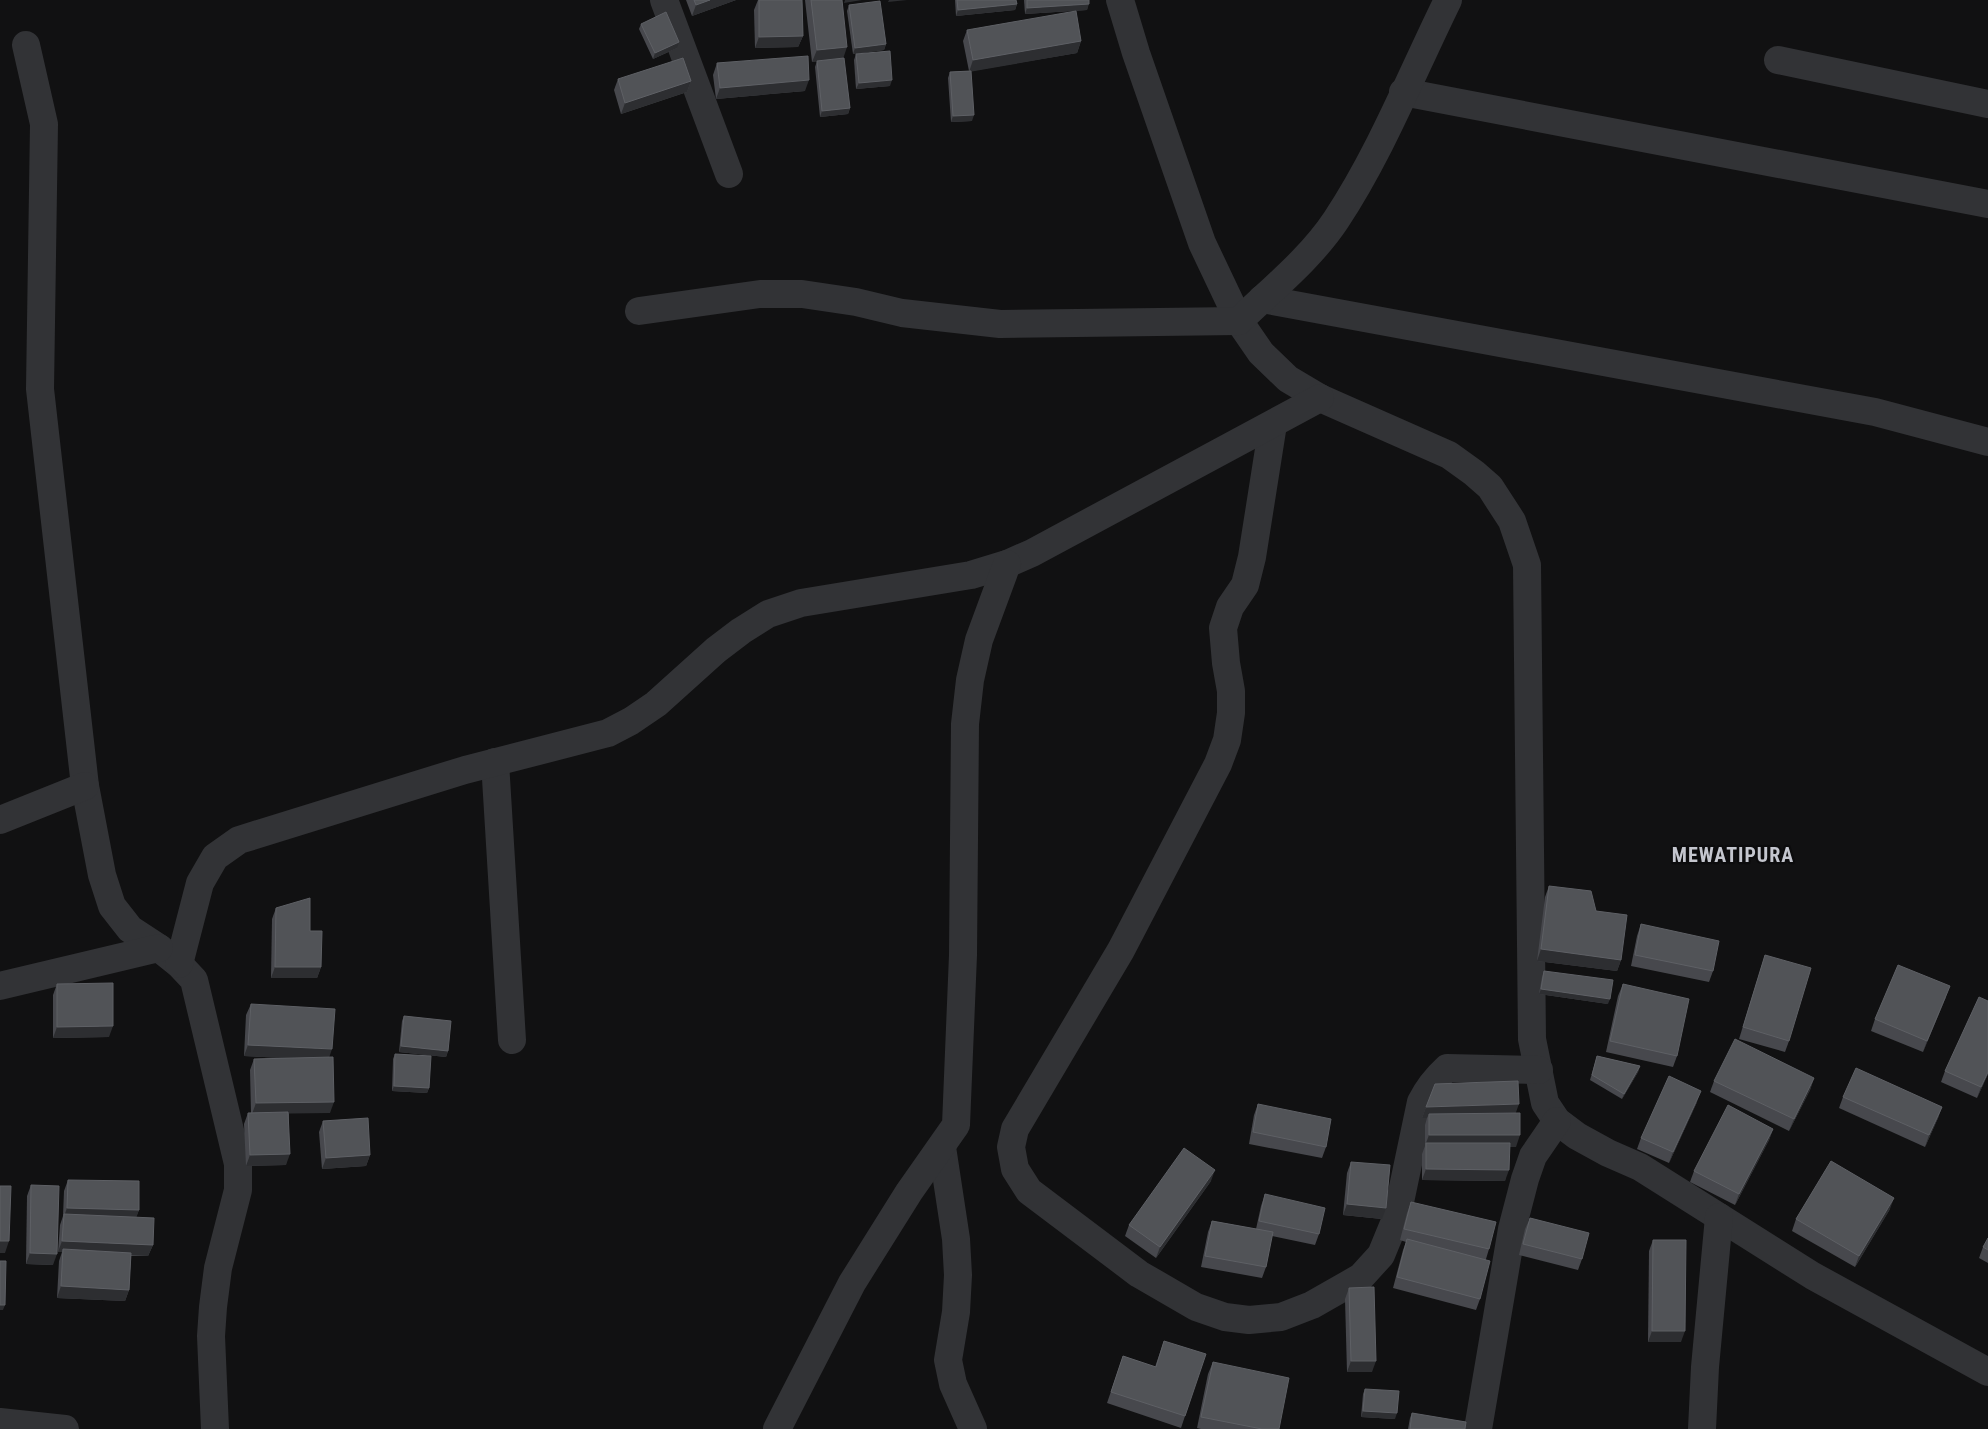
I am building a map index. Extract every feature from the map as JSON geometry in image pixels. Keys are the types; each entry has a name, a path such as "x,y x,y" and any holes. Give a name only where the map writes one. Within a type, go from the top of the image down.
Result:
{"street":[{"path":"664,0 729,174"},
{"path":"1120,0 1202,243 1239,321 1261,353 1288,379 1320,398 1448,455 1490,487 1512,521 1527,566 1532,1039 1546,1103 1557,1121 1577,1136 1640,1168 1813,1276 1988,1372"},
{"path":"639,312 760,294 802,294 856,302 902,313 1000,324 1239,321 1306,258 1336,221 1363,173 1448,0"},
{"path":"26,45 44,124 40,389 85,786 102,875 112,906 130,929 169,956 194,980 238,1164 238,1190 218,1268 212,1307 211,1336 215,1429"},
{"path":"1778,60 1988,104"},
{"path":"1403,92 1988,204"},
{"path":"1262,299 1856,408 1988,442"},
{"path":"169,956 200,883 215,857 239,840 455,773 608,733 631,721 656,704 716,650 741,630 768,614 801,603 971,575 1007,564 1032,553 1320,398"},
{"path":"1273,424 1252,557 1245,584 1230,607 1223,628 1231,691 1231,713 1227,740 1218,764 1121,950 1015,1129 1011,1147 1015,1169 1028,1191 1139,1274 1196,1307 1225,1317 1249,1320 1281,1317 1312,1305 1360,1277 1381,1255 1397,1216 1421,1102 1428,1088 1438,1076 1447,1068 1539,1070"},
{"path":"777,1429 852,1283 884,1235 909,1192 956,1125 963,954 965,724 970,680 979,640 1007,564"},
{"path":"496,762 512,1040"},
{"path":"0,820 85,786"},
{"path":"0,986 169,956"},
{"path":"1478,1429 1516,1213 1533,1156 1557,1121"},
{"path":"942,1147 956,1239 958,1276 956,1312 948,1360 953,1384 973,1429"},
{"path":"1702,1429 1705,1367 1719,1217"},
{"path":"0,1422 65,1429"}],"building":[{"path":"694,0 710,0 696,5"},
{"path":"759,0 802,0 803,36 759,37"},
{"path":"811,0 842,0 847,47 817,50"},
{"path":"957,0 1016,0 1017,4 958,10"},
{"path":"1027,0 1089,0 1089,4 1027,8"},
{"path":"880,1 886,44 855,48 849,5"},
{"path":"1076,11 1081,41 973,60 967,30"},
{"path":"666,12 679,42 655,53 641,24"},
{"path":"890,51 892,80 859,83 856,54"},
{"path":"808,56 809,80 720,88 717,63"},
{"path":"683,58 691,81 625,103 618,79"},
{"path":"844,58 850,108 822,111 817,61"},
{"path":"971,71 974,115 953,116 950,72"},
{"path":"1549,886 1591,891 1596,911 1627,915 1621,960 1541,949"},
{"path":"310,898 310,931 322,931 321,967 275,967 276,908"},
{"path":"1641,924 1719,941 1713,971 1635,955"},
{"path":"1765,955 1811,968 1789,1041 1743,1027"},
{"path":"1898,965 1950,986 1927,1041 1875,1019"},
{"path":"1544,971 1613,980 1610,999 1541,989"},
{"path":"113,983 113,1026 57,1027 57,984"},
{"path":"1623,984 1689,999 1677,1056 1610,1041"},
{"path":"1979,997 1988,1001 1988,1072 1981,1087 1945,1071"},
{"path":"251,1004 335,1009 332,1049 248,1045"},
{"path":"404,1016 451,1021 448,1051 401,1046"},
{"path":"1735,1039 1814,1078 1794,1119 1714,1081"},
{"path":"395,1054 431,1056 429,1088 394,1086"},
{"path":"1597,1056 1640,1066 1624,1094 1592,1075"},
{"path":"333,1057 334,1102 256,1103 254,1059"},
{"path":"1856,1068 1942,1107 1929,1135 1843,1097"},
{"path":"1669,1076 1701,1091 1673,1152 1641,1138"},
{"path":"1518,1081 1519,1104 1426,1107 1435,1084"},
{"path":"1258,1104 1331,1119 1326,1147 1253,1132"},
{"path":"1728,1105 1773,1129 1739,1194 1694,1171"},
{"path":"288,1112 290,1154 250,1155 248,1113"},
{"path":"1520,1113 1520,1135 1429,1135 1429,1114"},
{"path":"368,1118 370,1155 326,1158 323,1121"},
{"path":"1426,1143 1510,1143 1509,1170 1426,1169"},
{"path":"1184,1148 1215,1170 1160,1247 1129,1225"},
{"path":"1831,1161 1894,1198 1859,1256 1796,1219"},
{"path":"1351,1162 1390,1165 1386,1208 1347,1204"},
{"path":"68,1180 139,1181 139,1210 67,1208"},
{"path":"31,1185 59,1186 57,1254 30,1253"},
{"path":"0,1186 11,1186 9,1241 0,1241"},
{"path":"1265,1194 1325,1208 1319,1234 1259,1221"},
{"path":"1411,1202 1496,1222 1489,1249 1404,1229"},
{"path":"64,1214 154,1218 153,1245 62,1241"},
{"path":"1530,1218 1589,1233 1582,1259 1523,1244"},
{"path":"1212,1221 1273,1232 1266,1267 1205,1256"},
{"path":"1988,1238 1988,1250 1983,1247"},
{"path":"1407,1239 1490,1261 1480,1299 1397,1277"},
{"path":"1653,1240 1686,1240 1685,1331 1652,1331"},
{"path":"63,1249 131,1253 129,1290 61,1286"},
{"path":"0,1261 6,1261 5,1305 0,1305"},
{"path":"1374,1287 1376,1361 1351,1361 1349,1288"},
{"path":"1164,1341 1206,1354 1185,1416 1111,1392 1123,1356 1156,1367"},
{"path":"1213,1362 1289,1378 1279,1429 1262,1429 1201,1417"},
{"path":"1365,1389 1399,1391 1397,1413 1363,1411"},
{"path":"1412,1413 1466,1422 1465,1429 1410,1429"}],"district":[{"name":"MEWATIPURA","path":"1733,855"}]}
